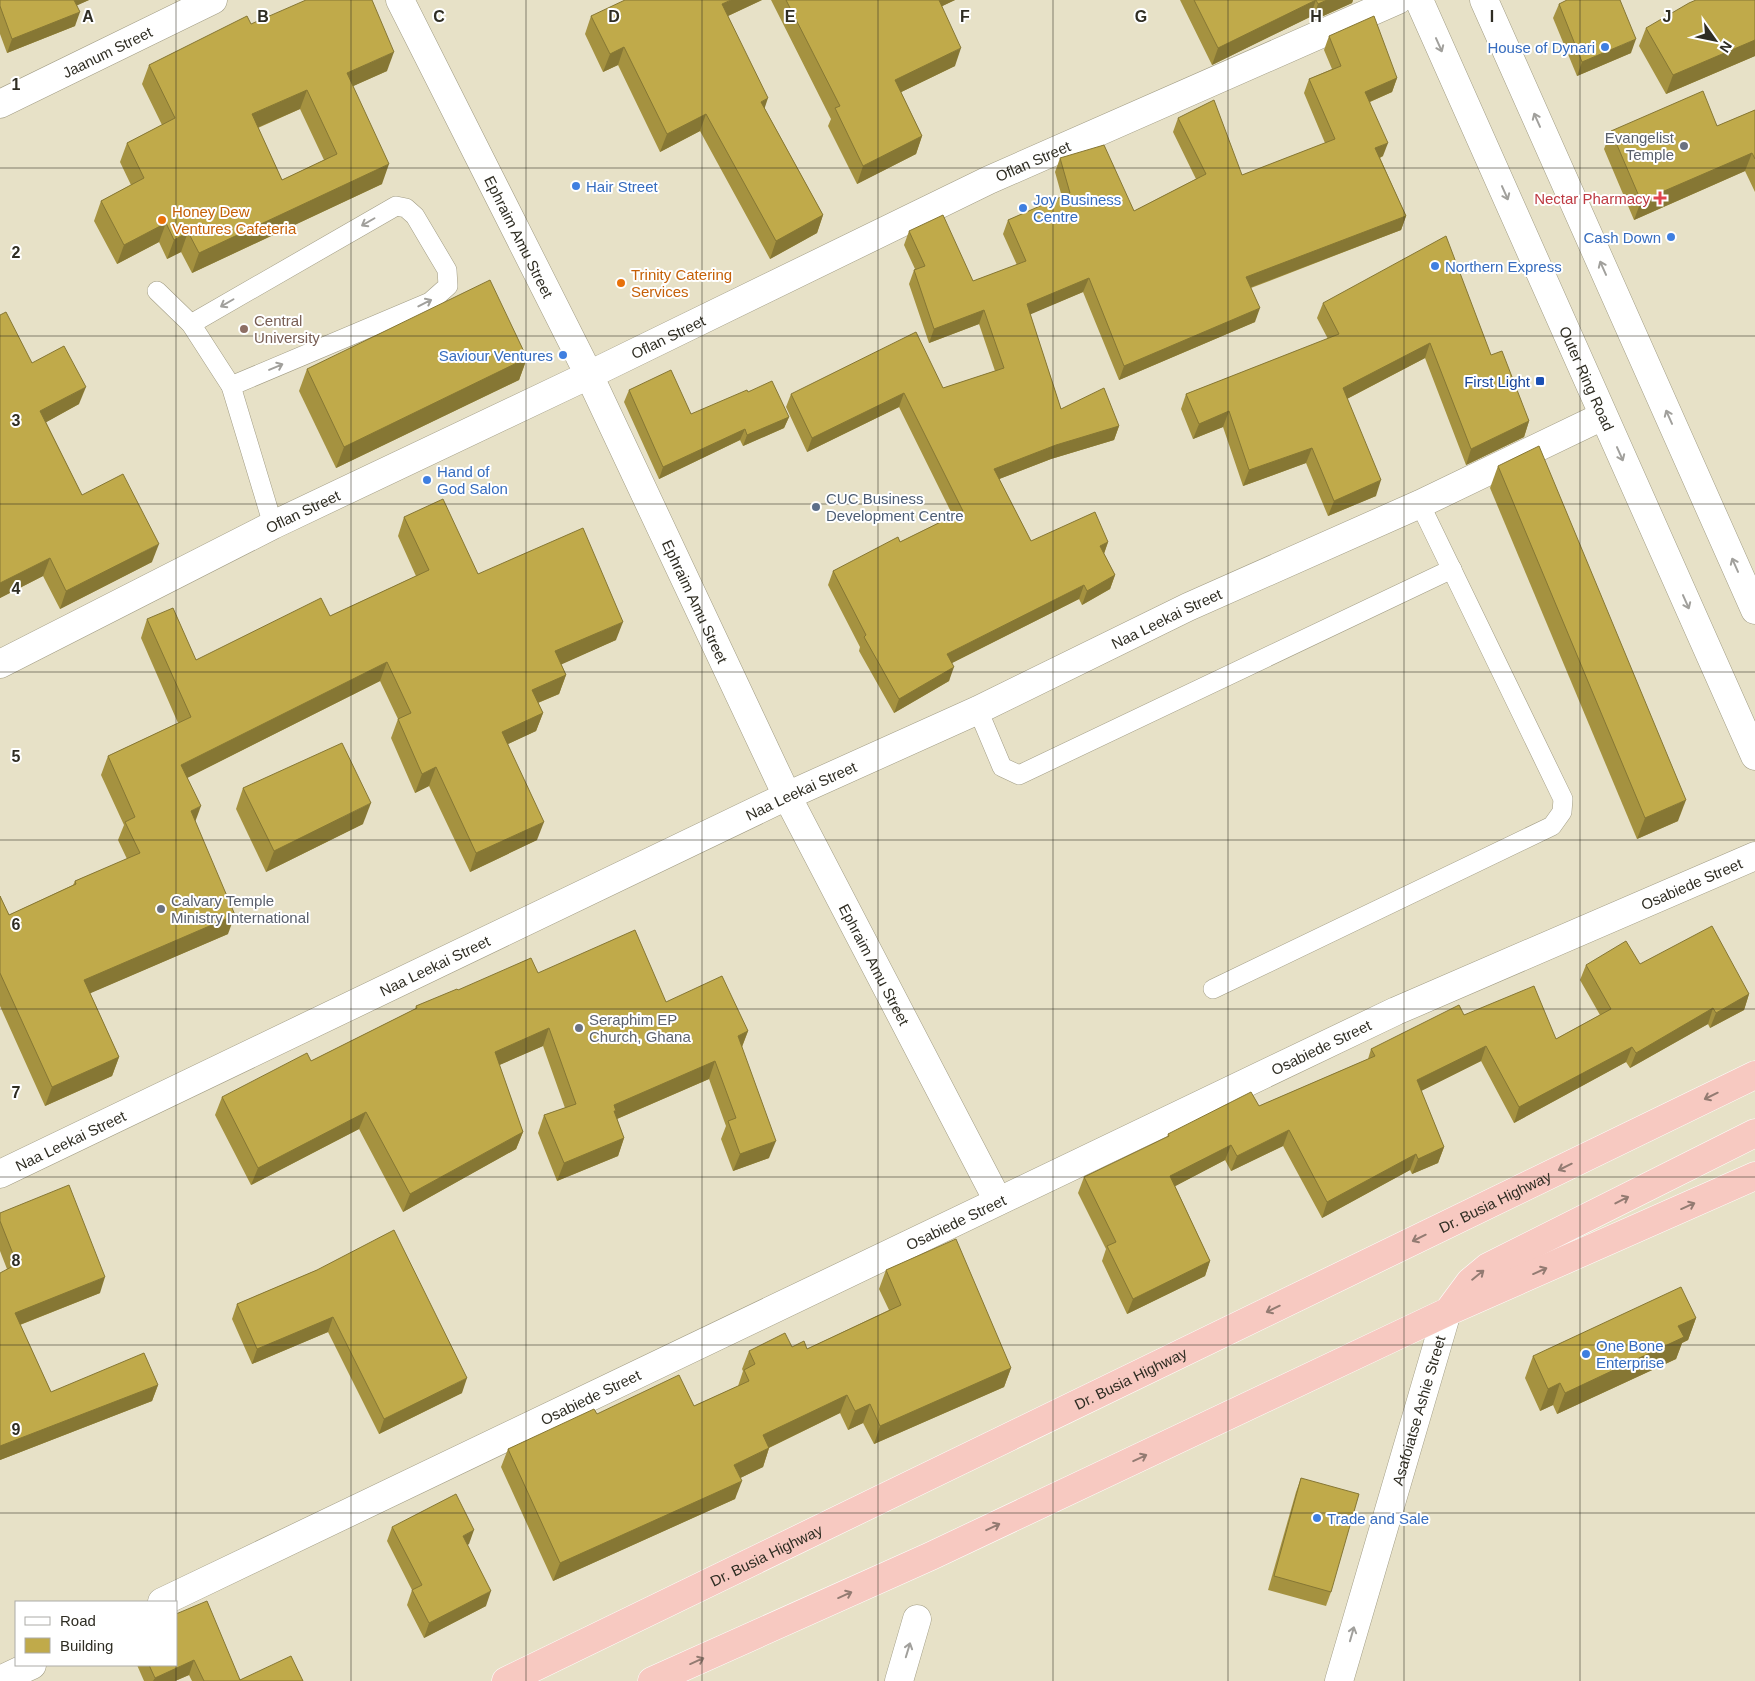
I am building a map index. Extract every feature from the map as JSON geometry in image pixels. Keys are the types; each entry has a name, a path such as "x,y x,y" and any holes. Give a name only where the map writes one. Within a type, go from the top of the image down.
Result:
{"highway":[{"name":"Dr. Busia Highway","path":"506,1681 1755,1075"},
{"path":"1447,1312 1470,1282 1488,1267 1755,1132"},
{"path":"652,1681 931,1556 1447,1312 1755,1176"}],"street":[{"name":"Jaanum Street","path":"0,104 212,0"},
{"name":"Ephraim Amu Street","path":"400,0 590,375 787,796 998,1201"},
{"name":"Oflan Street","path":"0,664 273,525 590,375 989,180 1398,0"},
{"name":"Outer Ring Road","path":"1419,0 1755,756"},
{"path":"1484,0 1755,610"},
{"name":"Naa Leekai Street","path":"0,1174 787,796 978,710 1188,607 1420,504 1603,416"},
{"name":"Osabiede Street","path":"164,1601 1396,1011 1755,856"},
{"name":"Asafoiatse Ashie Street","path":"1338,1681 1447,1312"},
{"path":"899,1681 917,1619"},
{"path":"0,1680 30,1666"}],"lane":[{"path":"191,324 396,206 406,208 415,216 447,270 448,286 430,302 231,386"},
{"path":"157,291 191,324 231,386 273,525"},
{"path":"1213,989 1552,826 1562,812 1563,798 1420,504"},
{"path":"978,710 1002,767 1019,775 1452,569"}],"building":[{"path":"0,0 74,0 80,12 12,39 0,6"},
{"path":"306,0 372,0 394,52 347,73 389,164 199,253 188,232 174,240 166,223 124,245 101,201 144,178 127,143 175,118 149,65 247,16 251,24","holes":["307,90 337,154 282,180 252,114"]},
{"path":"625,0 731,0 722,4 768,98 761,102 823,215 776,241 706,114 667,134 624,47 610,54 591,16"},
{"path":"786,0 939,0 961,48 895,80 922,136 863,166 835,108 840,106"},
{"path":"1194,0 1316,0 1218,48"},
{"path":"1316,0 1327,0 1318,4"},
{"path":"1567,0 1620,0 1636,39 1582,62 1559,4"},
{"path":"1696,0 1755,0 1755,40 1673,75 1646,28"},
{"path":"1374,16 1397,78 1365,92 1388,143 1375,148 1406,216 1246,277 1260,308 1124,366 1089,278 1027,304 1061,409 1104,388 1119,426 1056,445 994,469 1031,541 1095,512 1108,542 1100,546 1115,575 1087,591 1084,585 947,654 954,667 899,699 864,637 866,635 833,571 898,537 900,542 963,511 904,393 812,438 791,394 916,332 943,388 1004,368 984,310 934,329 914,270 925,266 909,231 943,215 973,281 1026,261 1008,220 1070,193 1060,158 1104,145 1134,211 1206,174 1178,118 1214,100 1242,175 1335,139 1309,79 1341,66 1329,36"},
{"path":"1703,91 1717,126 1755,110 1755,159 1752,153 1641,201 1611,131"},
{"path":"1446,236 1491,355 1502,351 1529,421 1471,449 1430,343 1343,388 1381,480 1334,501 1312,448 1249,470 1229,411 1199,424 1186,394 1339,334 1323,303"},
{"path":"490,280 527,358 344,447 307,369"},
{"path":"6,312 32,363 64,346 86,387 40,411 82,495 123,474 159,544 66,591 50,558 0,583 0,315"},
{"path":"671,370 691,414 772,381 789,417 747,435 745,429 663,467 629,390"},
{"path":"1539,446 1686,800 1645,818 1498,466"},
{"path":"443,499 478,574 583,528 623,622 555,651 566,675 532,690 543,713 502,732 544,822 476,853 436,767 422,774 398,719 411,713 387,662 181,765 201,806 191,811 235,915 84,980 119,1057 52,1087 0,973 0,896 9,915 76,884 75,881 140,853 125,822 135,817 108,756 191,717 147,619 173,608 196,660 321,598 330,616 429,570 404,517"},
{"path":"342,743 371,803 274,851 243,788"},
{"path":"1712,926 1749,994 1716,1013 1713,1008 1636,1053 1632,1047 1519,1107 1486,1046 1417,1080 1444,1147 1418,1159 1416,1154 1327,1202 1289,1130 1237,1156 1231,1145 1170,1176 1210,1261 1133,1299 1107,1246 1116,1242 1084,1177 1169,1136 1168,1134 1251,1092 1259,1106 1375,1056 1371,1049 1459,1005 1464,1015 1534,986 1556,1039 1611,1009 1586,965 1626,941 1640,964"},
{"path":"635,930 666,1002 722,976 748,1031 738,1036 776,1141 740,1154 728,1121 736,1118 715,1061 614,1105 616,1111 614,1111 624,1138 564,1163 544,1115 576,1104 549,1028 495,1052 523,1132 410,1194 366,1112 258,1168 222,1097 307,1053 311,1061 417,1008 416,1006 531,958 538,973"},
{"path":"69,1185 105,1277 15,1313 51,1392 144,1353 158,1385 0,1446 0,1273 17,1264 0,1221 0,1213"},
{"path":"394,1230 467,1378 384,1419 333,1317 257,1349 237,1304 317,1270"},
{"path":"956,1239 1011,1368 880,1426 870,1404 855,1411 847,1395 763,1435 769,1448 734,1465 742,1481 560,1563 508,1449 594,1409 597,1414 679,1375 694,1406 749,1381 744,1370 755,1364 749,1351 785,1333 792,1347 804,1341 807,1349 901,1305 886,1270"},
{"path":"1681,1287 1696,1318 1678,1326 1684,1337 1565,1393 1560,1383 1548,1389 1533,1356"},
{"path":"1301,1478 1359,1494 1331,1592 1274,1576"},
{"path":"456,1494 474,1530 463,1536 491,1591 429,1623 412,1590 422,1585 392,1527"},
{"path":"207,1601 240,1680 291,1656 303,1681 204,1681 194,1660 155,1678 149,1666 178,1666 178,1613"}],"place":[{"name":"House of Dynari","path":"1605,47"},
{"name":"Evangelist Temple","path":"1684,146"},
{"name":"Hair Street","path":"576,186"},
{"name":"Nectar Pharmacy","path":"1660,198"},
{"name":"Joy Business Centre","path":"1023,208"},
{"name":"Honey Dew Ventures Cafeteria","path":"162,220"},
{"name":"Cash Down","path":"1671,237"},
{"name":"Northern Express","path":"1435,266"},
{"name":"Trinity Catering Services","path":"621,283"},
{"name":"Central University","path":"244,329"},
{"name":"Saviour Ventures","path":"563,355"},
{"name":"First Light","path":"1540,381"},
{"name":"Hand of God Salon","path":"427,480"},
{"name":"CUC Business Development Centre","path":"816,507"},
{"name":"Calvary Temple Ministry International","path":"161,909"},
{"name":"Seraphim EP Church, Ghana","path":"579,1028"},
{"name":"One Bone Enterprise","path":"1586,1354"},
{"name":"Trade and Sale","path":"1317,1518"}]}
